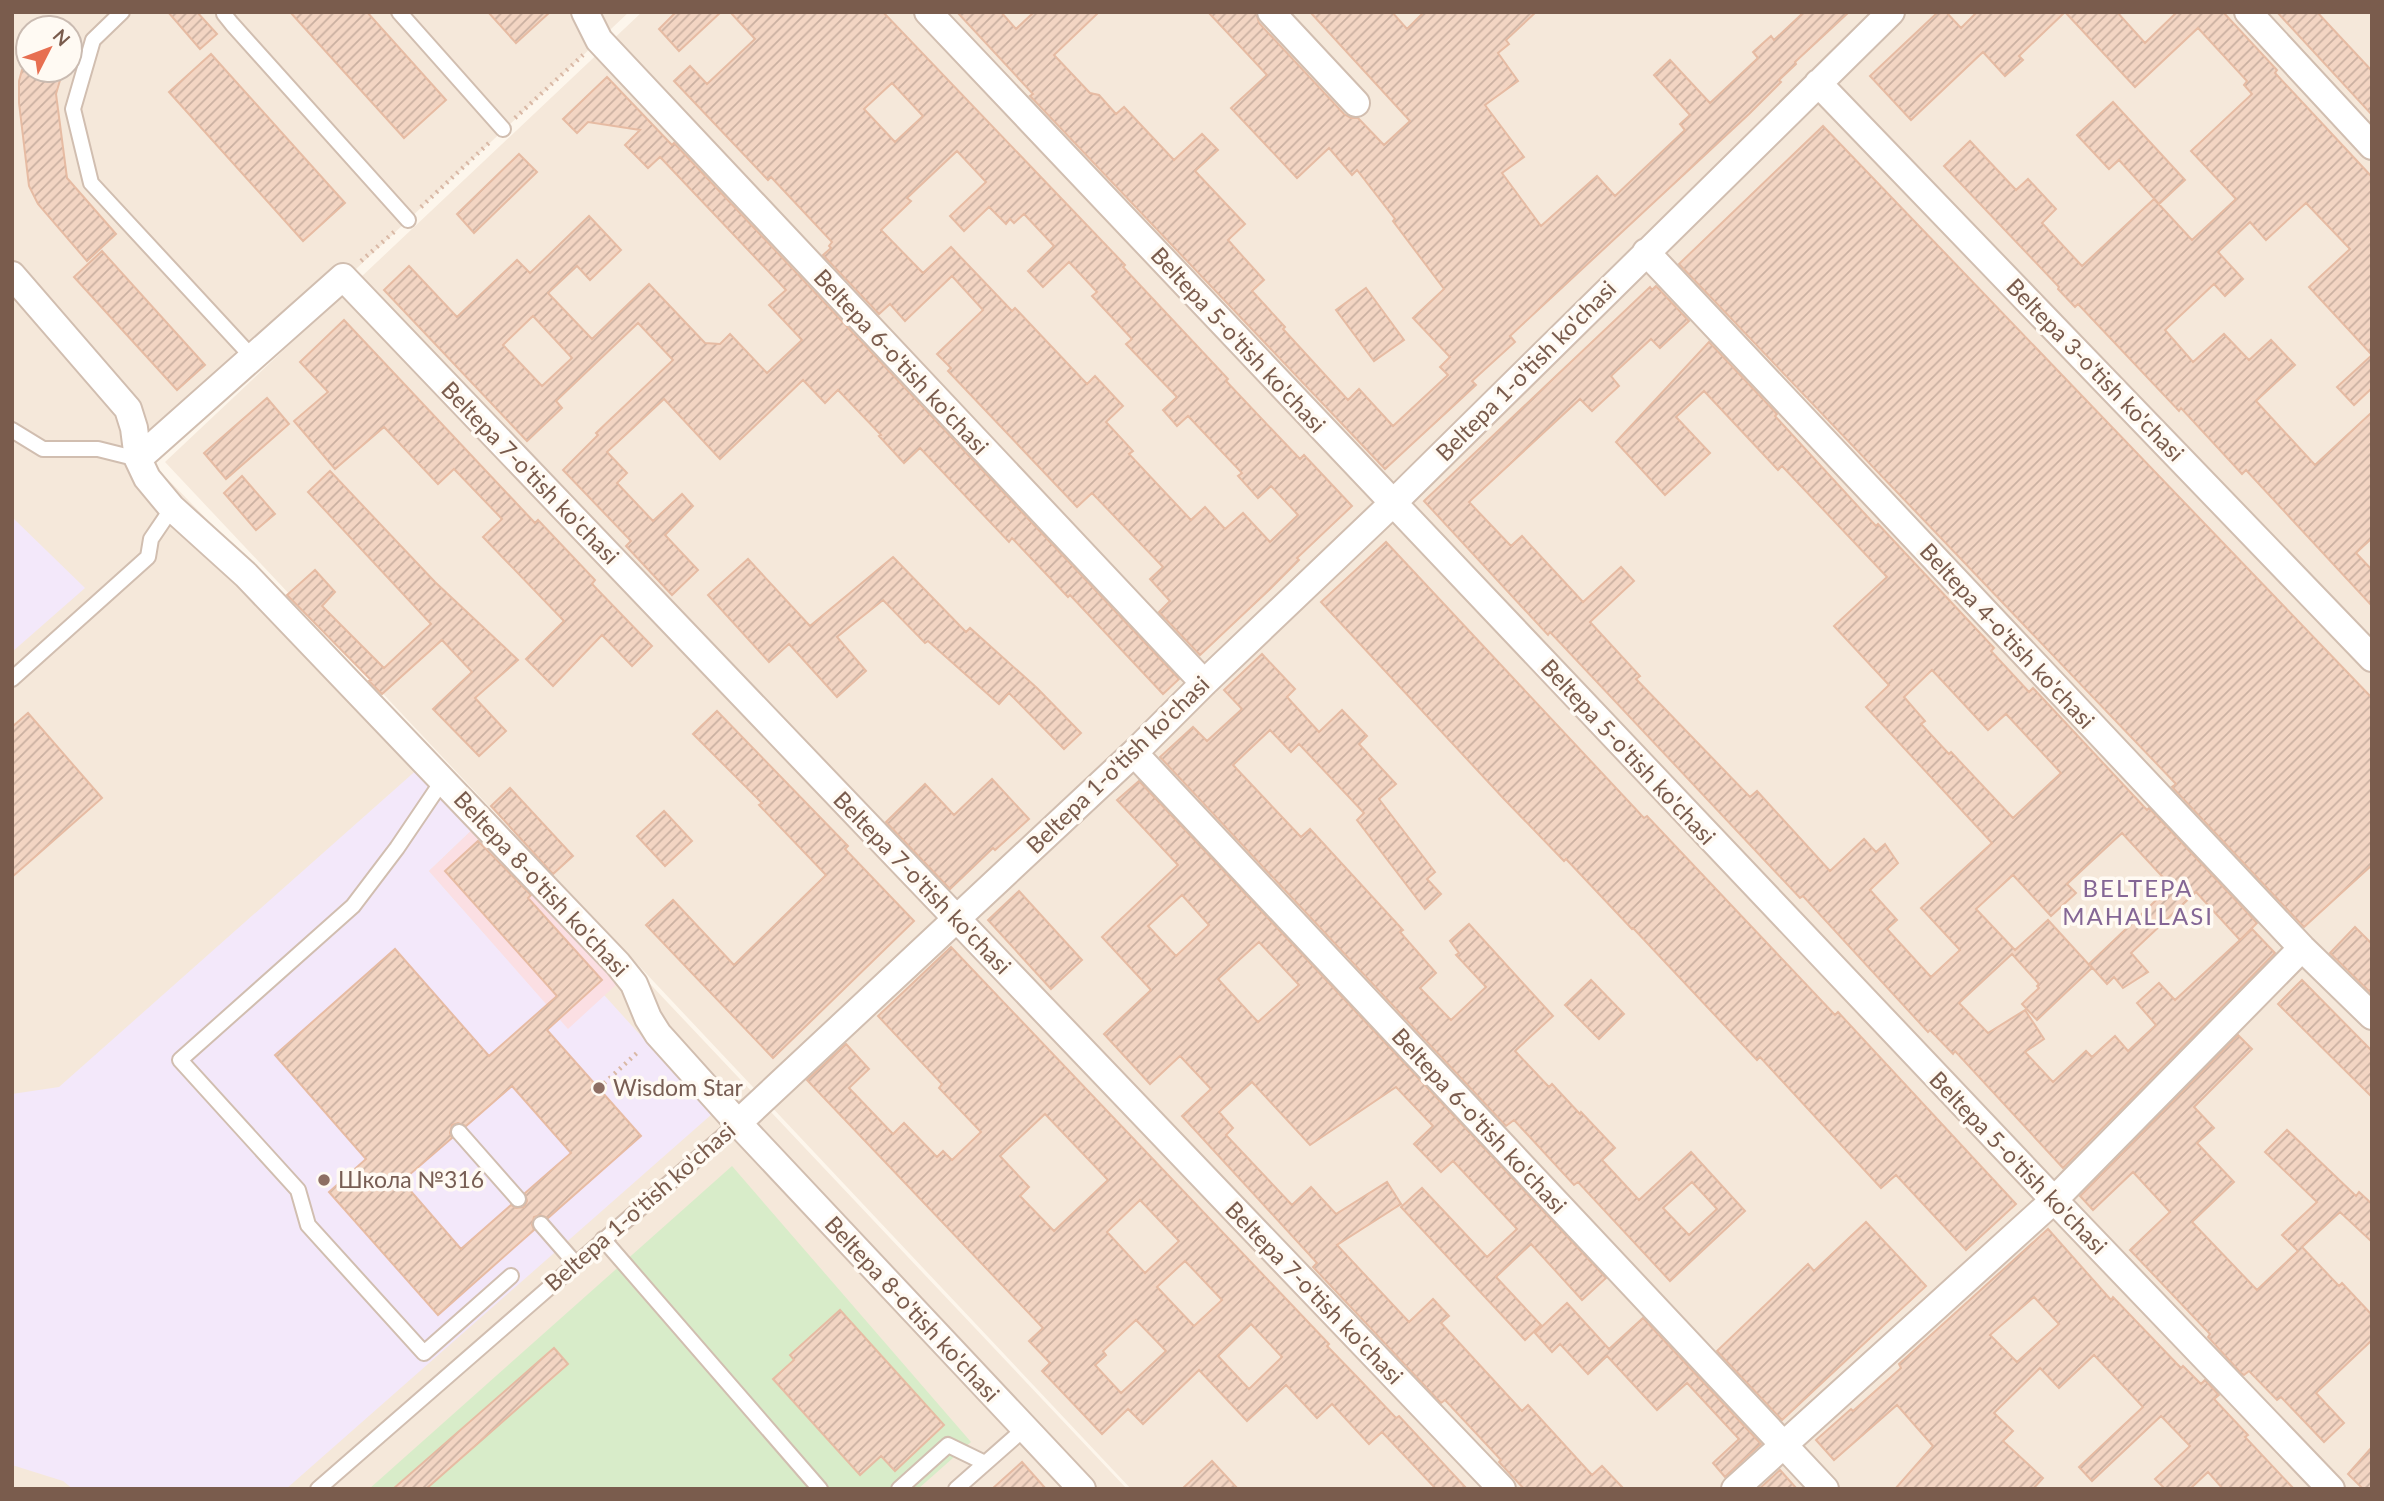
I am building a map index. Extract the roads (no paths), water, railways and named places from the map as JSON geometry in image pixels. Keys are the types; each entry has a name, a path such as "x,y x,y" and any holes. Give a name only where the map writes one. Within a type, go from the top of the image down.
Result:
{"street":[{"name":"Beltepa 6-o'tish ko'chasi","path":"585,12 599,40 1204,683"},
{"name":"Beltepa 5-o'tish ko'chasi","path":"928,12 2053,1200 2331,1489"},
{"path":"1270,12 1356,103"},
{"name":"Beltepa 1-o'tish ko'chasi","path":"738,1123 1134,753 1891,12"},
{"path":"2248,12 2372,146"},
{"name":"Beltepa 3-o'tish ko'chasi","path":"1818,83 2372,658"},
{"name":"Beltepa 4-o'tish ko'chasi","path":"1646,252 2302,948 2372,1016"},
{"name":"Beltepa 8-o'tish ko'chasi","path":"12,275 128,409 134,428 138,459 147,478 172,508 246,575 618,964 634,984 658,1034 738,1123 1082,1489"},
{"name":"Beltepa 7-o'tish ko'chasi","path":"253,358 343,277 1502,1489"},
{"path":"138,459 253,358"},
{"name":"Beltepa 6-o'tish ko'chasi","path":"1134,753 1825,1489"},
{"path":"1735,1489 2053,1200 2302,948"}],"lane":[{"path":"122,12 93,40 73,109 91,183 253,358"},
{"path":"226,12 224,14 232,24 408,220"},
{"path":"399,12 503,129"},
{"path":"12,430 43,449 98,449 138,459"},
{"path":"12,679 148,557 151,539 172,508"},
{"path":"443,780 353,906 180,1060 298,1190 308,1225 424,1353 511,1276"},
{"name":"Beltepa 1-o'tish ko'chasi","path":"318,1489 738,1123"},
{"path":"459,1132 518,1199"},
{"path":"541,1224 575,1263"},
{"path":"603,1240 820,1489"},
{"path":"956,1489 1024,1429"},
{"path":"899,1489 948,1445 985,1463"}],"place":[{"name":"Wisdom Star","path":"599,1088"},
{"name":"Школа №316","path":"324,1180"}],"district":[{"name":"BELTEPA MAHALLASI","path":"2138,903"}]}
